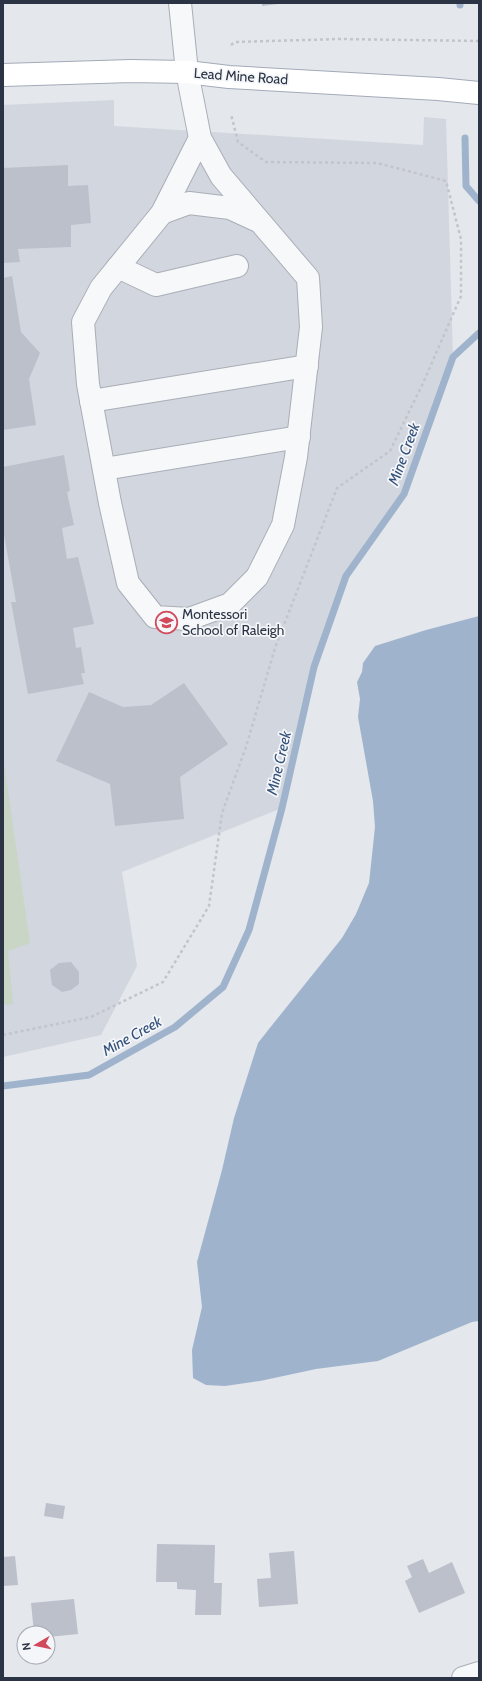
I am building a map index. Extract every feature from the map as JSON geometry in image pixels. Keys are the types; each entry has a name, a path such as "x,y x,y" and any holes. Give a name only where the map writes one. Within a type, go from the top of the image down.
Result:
{"main road":[{"name":"Lead Mine Road","path":"3,75 130,71 187,72 229,77 438,88 479,93"}],"street":[{"path":"180,3 187,72 200,138 221,176 308,278 311,326 299,437 283,525 257,577 230,604 189,619 155,617 128,583 88,384 83,322 101,288 162,213 200,138"},
{"path":"162,213 189,203 230,208 262,223"},
{"path":"118,267 156,284 237,266"},
{"path":"91,401 307,366"},
{"path":"104,469 299,437"},
{"path":"463,1678 479,1673"}],"path":[{"path":"231,45 235,42 339,39 479,42"},
{"path":"3,1035 91,1017 162,982 209,906 222,812 246,747 275,648 336,488 390,451 424,381 461,296 461,239 446,182 377,163 266,162 238,142 231,114"}],"shaded area":[{"name":"Montessori School of Raleigh","path":"114,100 114,126 423,145 424,117 446,119 453,357 404,494 346,576 314,667 282,808 122,872 137,966 101,1035 3,1057 3,105"}],"green space":[{"path":"3,756 30,943 8,951 13,1004 3,1005"}],"water":[{"path":"479,616 479,1321 472,1322 378,1361 316,1369 260,1381 225,1386 206,1385 193,1378 192,1350 202,1307 197,1262 222,1170 234,1118 258,1043 342,938 356,914 369,883 375,827 373,801 358,717 360,699 357,682 362,672 363,663 375,646 426,630"}],"building":[{"path":"262,3 278,3 278,4 262,6"},
{"path":"68,165 68,186 88,185 91,223 71,225 71,247 18,249 20,262 3,263 3,168"},
{"path":"12,276 21,332 40,353 29,379 36,425 3,430 3,278"},
{"path":"64,455 70,491 67,492 74,525 62,528 67,559 78,557 94,624 73,628 76,648 81,647 85,673 81,673 84,684 28,694 11,602 16,602 3,529 3,467"},
{"path":"184,683 228,744 180,777 184,819 115,826 110,784 56,761 89,692 123,707 151,705"},
{"path":"71,962 79,972 79,984 71,990 62,992 52,985 50,970 59,963"},
{"path":"46,1503 65,1506 63,1519 44,1516"},
{"path":"157,1544 215,1545 214,1583 222,1583 221,1615 195,1615 196,1590 177,1589 177,1582 156,1582"},
{"path":"294,1551 298,1604 259,1607 257,1579 271,1578 269,1553"},
{"path":"15,1556 18,1585 3,1586 3,1557"},
{"path":"423,1559 429,1573 452,1562 465,1593 419,1613 405,1581 412,1577 407,1566"},
{"path":"74,1599 78,1634 56,1636 56,1625 33,1625 31,1603"}],"waterway":[{"name":"Mine Creek","path":"465,138 466,186 479,201"},
{"name":"Mine Creek","path":"3,1086 89,1075 175,1027 223,987 249,930 282,808 314,667 346,576 404,494 453,357 479,333"}],"place":[{"name":"Montessori School of Raleigh","path":"167,622"}]}
